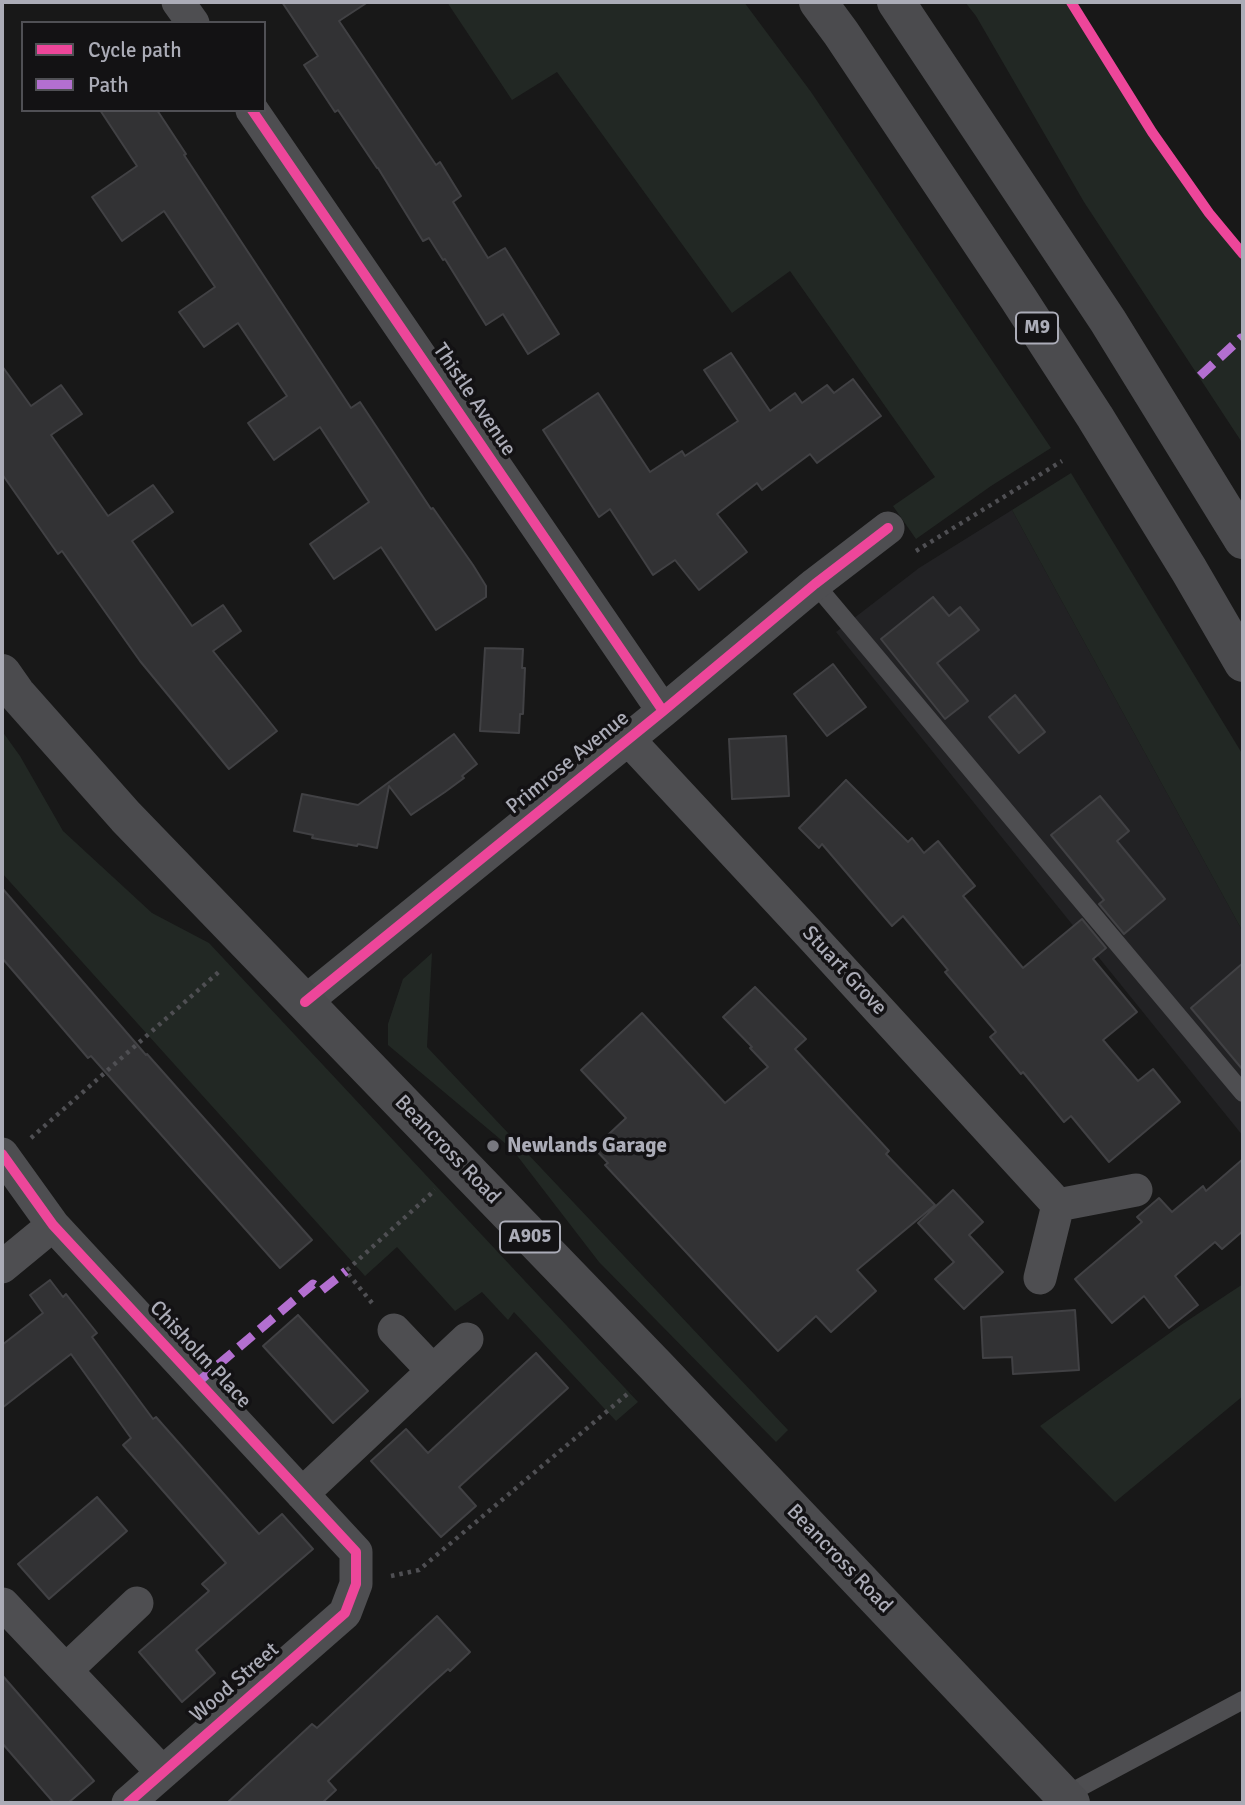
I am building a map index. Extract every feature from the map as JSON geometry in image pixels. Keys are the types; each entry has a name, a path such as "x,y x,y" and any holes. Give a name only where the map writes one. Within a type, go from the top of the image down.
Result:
{"main road":[{"name":"M9","path":"818,2 1095,416 1243,663"},
{"path":"896,2 1108,321 1243,540"},
{"name":"Beancross Road","path":"2,673 16,693 126,817 658,1368 1067,1799"}],"street":[{"path":"178,2 192,21"},
{"name":"Thistle Avenue","path":"253,112 663,711"},
{"name":"Primrose Avenue","path":"305,1002 815,584 888,528"},
{"name":"Stuart Grove","path":"628,739 1058,1205"},
{"name":"Chisholm Place","path":"4,1157 53,1226 356,1552 356,1584"},
{"path":"1040,1278 1058,1205 1136,1190"},
{"path":"2,1267 53,1226"},
{"path":"394,1330 433,1371"},
{"path":"302,1494 467,1339"},
{"name":"Wood Street","path":"128,1803 345,1613 356,1584"},
{"path":"66,1670 137,1603"},
{"path":"4,1604 162,1772"}],"lane":[{"path":"815,584 1243,1093"},
{"path":"1067,1799 1243,1700"}],"path":[{"path":"888,528 909,555 1062,461"},
{"path":"4,1157 221,971 242,936"},
{"path":"394,1330 346,1271 462,1166"},
{"path":"356,1584 419,1570 658,1368"}],"shaded area":[{"path":"447,2 744,2 811,92 1051,448 916,539 893,506 935,477 790,271 732,313 557,72 512,100"},
{"path":"965,2 1071,2 1152,132 1209,213 1243,254 1243,444 1084,202 976,16"},
{"path":"1071,473 1243,755 1243,932 1012,510"},
{"path":"1012,510 1243,932 1243,1136 836,632 919,568"},
{"path":"2,731 20,756 63,831 152,913 209,943 638,1402 616,1421 514,1312 508,1320 482,1292 455,1311 397,1247 365,1276 2,873"},
{"path":"432,953 427,1047 788,1430 776,1442 599,1262 512,1149 388,1045 388,1024 403,979"},
{"path":"1243,1284 1243,1396 1115,1502 1040,1426"}],"building":[{"path":"282,2 368,2 339,21 436,165 440,162 461,196 453,202 488,258 505,248 559,334 528,354 503,314 486,325 445,259 443,260 429,238 423,241 378,168 338,110 335,112 304,65 318,56"},
{"path":"101,112 158,112 351,408 360,402 431,509 433,508 473,565 486,586 486,597 436,630 381,547 334,579 310,544 369,502 320,427 274,460 248,423 287,396 238,323 204,347 179,312 215,287 164,211 122,241 92,197 137,166"},
{"path":"731,353 770,411 795,393 802,403 827,385 834,393 853,379 881,416 817,463 810,454 762,490 757,483 717,514 747,552 699,590 675,560 653,575 610,509 599,517 543,430 598,393 650,472 682,451 685,456 738,421 704,370"},
{"path":"2,366 31,406 61,385 82,414 51,435 108,516 153,485 173,512 132,541 192,626 223,605 241,631 213,651 277,731 229,769 140,661 62,551 58,554 2,474"},
{"path":"933,597 949,616 960,607 979,630 937,663 968,701 945,719 881,639"},
{"path":"485,648 523,649 523,714 520,714 519,733 480,731"},
{"path":"833,664 866,707 827,736 794,694"},
{"path":"1015,695 1045,732 1019,753 989,717"},
{"path":"454,734 477,764 462,776 464,778 411,815 389,786 377,848 312,838 313,835 294,831 302,794 358,805"},
{"path":"786,736 789,796 732,799 729,739"},
{"path":"846,780 908,842 912,838 924,853 938,841 975,886 963,896 1023,968 1082,919 1106,948 1093,959 1137,1012 1103,1040 1138,1081 1153,1069 1180,1102 1109,1162 1071,1116 1064,1122 990,1037 996,1032 945,972 948,970 903,916 892,926 822,844 819,848 799,828"},
{"path":"1100,796 1129,831 1117,841 1165,899 1124,934 1099,904 1104,900 1051,835"},
{"path":"2,888 146,1055 312,1240 280,1268 91,1056 88,1058 2,958"},
{"path":"1243,963 1243,1070 1191,1008"},
{"path":"755,987 806,1039 795,1049 889,1151 886,1154 935,1205 857,1270 876,1291 831,1332 816,1316 778,1351 605,1165 608,1163 594,1148 626,1118 581,1070 642,1013 725,1103 768,1067 723,1017"},
{"path":"1243,1159 1243,1231 1222,1249 1215,1242 1175,1276 1198,1305 1169,1328 1144,1296 1112,1323 1075,1279 1142,1222 1137,1217 1159,1198 1172,1212 1203,1186 1206,1191"},
{"path":"953,1190 983,1222 969,1235 1003,1272 964,1309 935,1279 954,1262 918,1223"},
{"path":"50,1280 63,1297 66,1294 97,1333 92,1337 153,1419 156,1417 259,1534 282,1514 313,1549 196,1650 215,1673 182,1702 139,1652 209,1591 202,1584 226,1563 123,1445 131,1438 71,1354 2,1408 2,1345 43,1313 30,1295"},
{"path":"1075,1310 1079,1370 1013,1374 1012,1357 983,1358 981,1317"},
{"path":"298,1315 368,1391 333,1423 263,1346"},
{"path":"536,1353 568,1388 459,1487 476,1506 441,1537 371,1461 406,1429 428,1453"},
{"path":"97,1497 127,1531 49,1599 18,1564"},
{"path":"437,1616 470,1652 428,1687 328,1781 336,1790 322,1803 227,1803 312,1724 317,1728"},
{"path":"2,1675 94,1781 68,1803 54,1803 2,1743"}],"marked path":[{"path":"1200,376 1243,338"},
{"path":"198,1382 313,1284 322,1290 346,1271"}],"cycle path":[{"path":"1071,2 1152,132 1209,213 1243,254"},
{"path":"253,112 663,711"},
{"path":"305,1002 815,584 888,528"},
{"path":"2,1154 53,1225 356,1552 356,1584 345,1613 128,1803"}],"place":[{"name":"Newlands Garage","path":"493,1146"}]}
